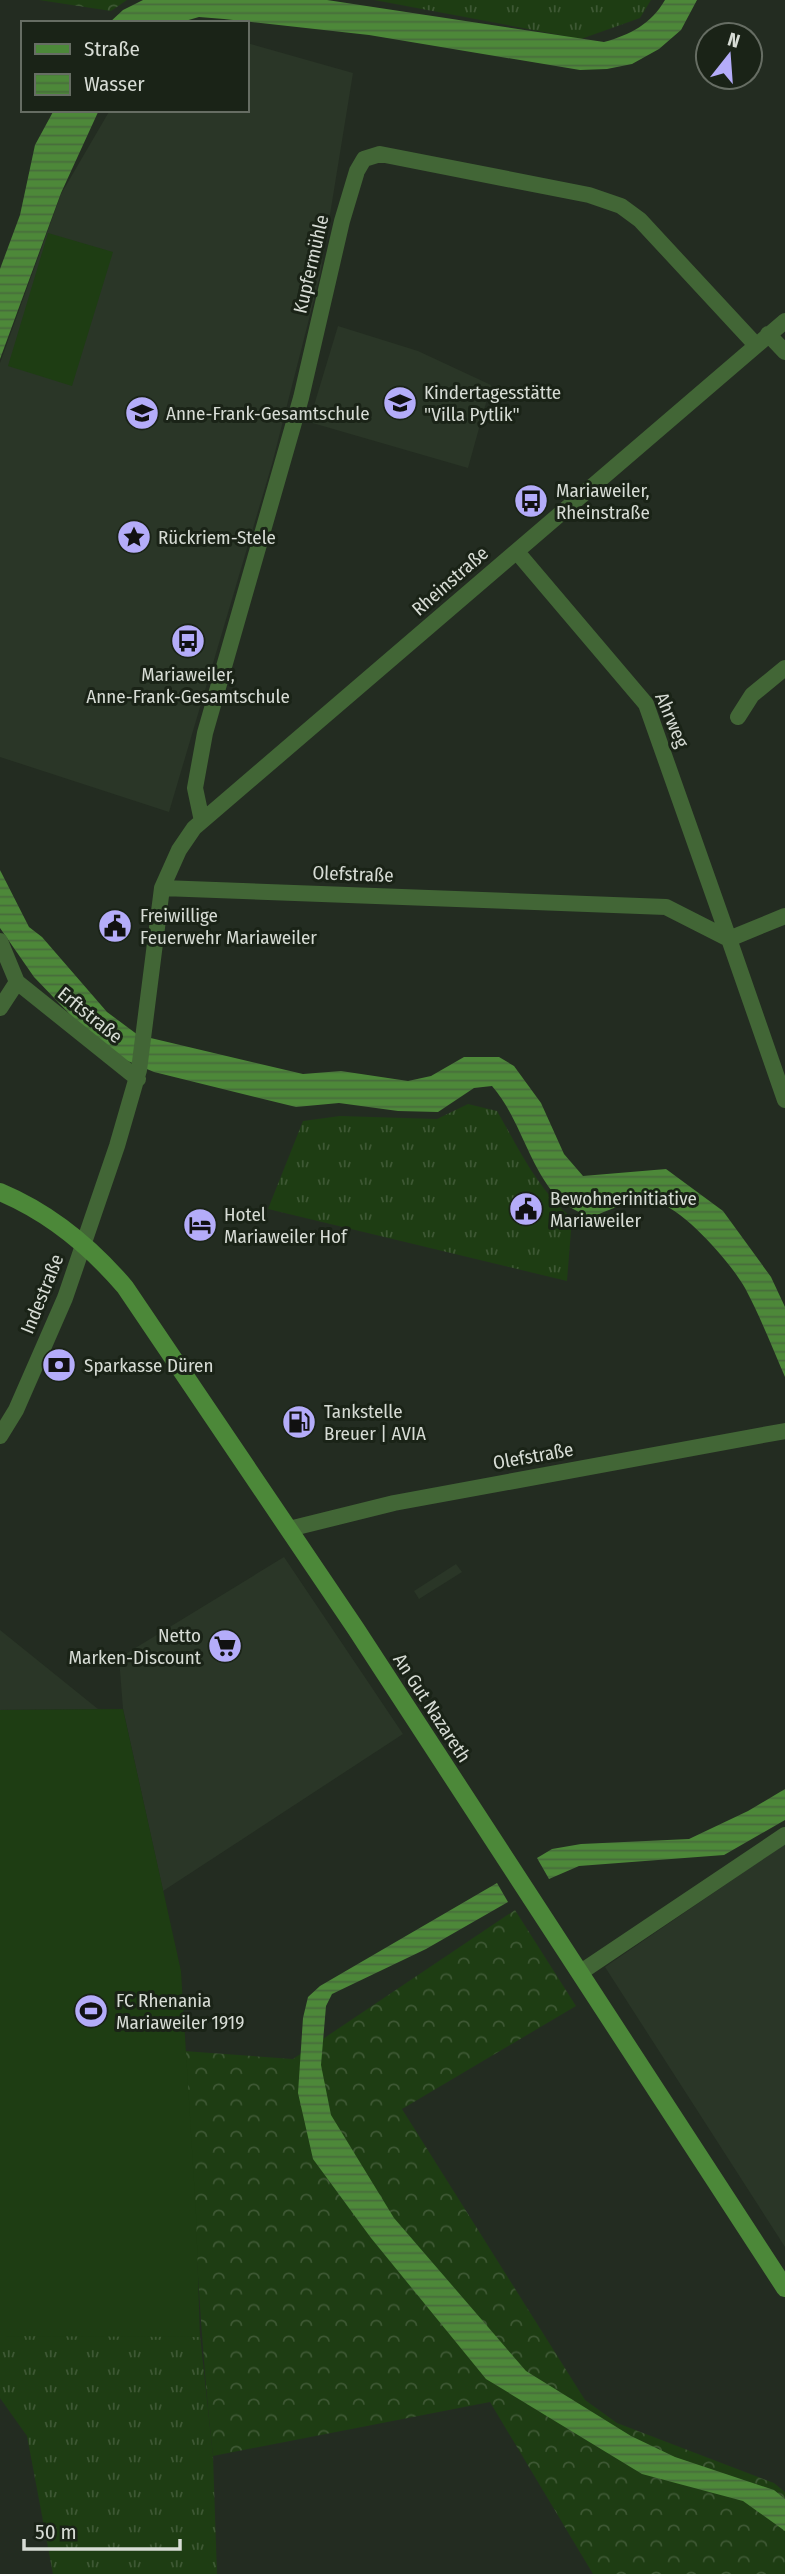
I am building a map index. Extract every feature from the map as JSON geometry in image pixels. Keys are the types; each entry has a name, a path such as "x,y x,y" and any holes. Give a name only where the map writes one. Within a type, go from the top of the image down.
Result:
{"main road":[{"name":"An Gut Nazareth","path":"0,1192 84,1242 125,1287 289,1529 785,2288"}],"street":[{"name":"Kupfermühle","path":"202,821 195,788 205,733 301,398 342,221 357,171 364,159 380,155 589,195 621,206 640,220 761,339"},
{"name":"Rheinstraße","path":"162,888 179,850 202,821 651,439 761,339 785,321"},
{"path":"761,339 785,352"},
{"name":"Ahrweg","path":"517,552 646,704 729,939"},
{"path":"738,717 752,695 785,668"},
{"path":"84,1242 139,1075 162,888"},
{"name":"Olefstraße","path":"162,888 666,908 729,939"},
{"path":"785,916 729,939 785,1100"},
{"name":"Erftstraße","path":"0,941 17,982 139,1075"},
{"path":"0,1008 17,982"},
{"name":"Indestraße","path":"0,1436 16,1410 60,1310 84,1242"},
{"name":"Olefstraße","path":"289,1529 394,1503 785,1430"},
{"path":"581,1972 785,1835"}],"shaded area":[{"name":"Anne-Frank-Gesamtschule","path":"248,43 353,73 320,276 272,464 169,812 0,757 0,363 61,194 109,112 248,112"},
{"name":"Kindertagesstätte \"Villa Pytlik\"","path":"338,326 418,351 491,385 468,468 309,422"},
{"path":"284,1557 403,1734 163,1891 123,1709 119,1658"},
{"path":"456,1564 462,1572 419,1599 414,1591"},
{"path":"0,1630 98,1709 0,1710"},
{"path":"785,1844 785,2247 605,1967"}],"green space":[{"path":"39,0 127,0 111,11"},
{"path":"374,0 651,0 640,18 581,39"},
{"path":"48,233 113,252 72,386 8,366"},
{"path":"468,1104 497,1111 539,1182 572,1218 567,1281 268,1209 303,1121 340,1116 437,1119"},
{"name":"FC Rhenania Mariaweiler 1919","path":"123,1709 181,1971 196,2214 200,2337 0,2336 0,1710"},
{"path":"515,1910 576,2006 402,2109 585,2400 617,2423 774,2483 785,2492 785,2574 593,2574 490,2402 213,2456 200,2305 184,2051 293,2059"},
{"path":"200,2335 213,2456 217,2574 53,2574 27,2436 0,2398 0,2336"}],"water":[{"path":"143,0 327,0 604,42 639,27 653,16 665,0 697,0 681,30 659,49 632,64 607,69 580,70 369,35 248,21 199,17 185,21 111,21 123,10"},
{"path":"53,112 98,112 61,193 0,359 0,269 20,215 35,145"},
{"path":"0,870 29,927 42,937 107,1012 138,1035 303,1074 341,1071 408,1081 431,1076 464,1057 499,1057 514,1066 541,1103 564,1154 583,1176 666,1169 723,1211 771,1277 785,1307 785,1377 745,1288 706,1238 680,1215 656,1202 630,1203 589,1218 563,1203 540,1174 510,1113 492,1086 474,1088 438,1112 398,1111 339,1103 296,1107 154,1072 106,1052 34,977 0,928"},
{"path":"785,1789 785,1820 724,1855 579,1866 549,1879 537,1858 552,1849 581,1844 689,1839 748,1811"},
{"path":"497,1883 508,1902 426,1949 332,1994 326,2006 321,2065 331,2115 394,2218 526,2371 631,2436 675,2457 774,2490 785,2499 785,2531 743,2501 642,2474 486,2379 371,2238 313,2159 298,2093 303,2018 308,1997 320,1986"}],"place":[{"name":"Kindertagesstätte \"Villa Pytlik\"","path":"400,403"},
{"name":"Anne-Frank-Gesamtschule","path":"142,413"},
{"name":"Mariaweiler, Rheinstraße","path":"531,501"},
{"name":"Rückriem-Stele","path":"134,537"},
{"name":"Mariaweiler, Anne-Frank-Gesamtschule","path":"188,641"},
{"name":"Freiwillige Feuerwehr Mariaweiler","path":"115,926"},
{"name":"Bewohnerinitiative Mariaweiler","path":"526,1209"},
{"name":"Hotel Mariaweiler Hof","path":"200,1225"},
{"name":"Sparkasse Düren","path":"59,1365"},
{"name":"Tankstelle Breuer | AVIA","path":"299,1422"},
{"name":"Netto Marken-Discount","path":"225,1646"},
{"name":"FC Rhenania Mariaweiler 1919","path":"91,2011"}]}
